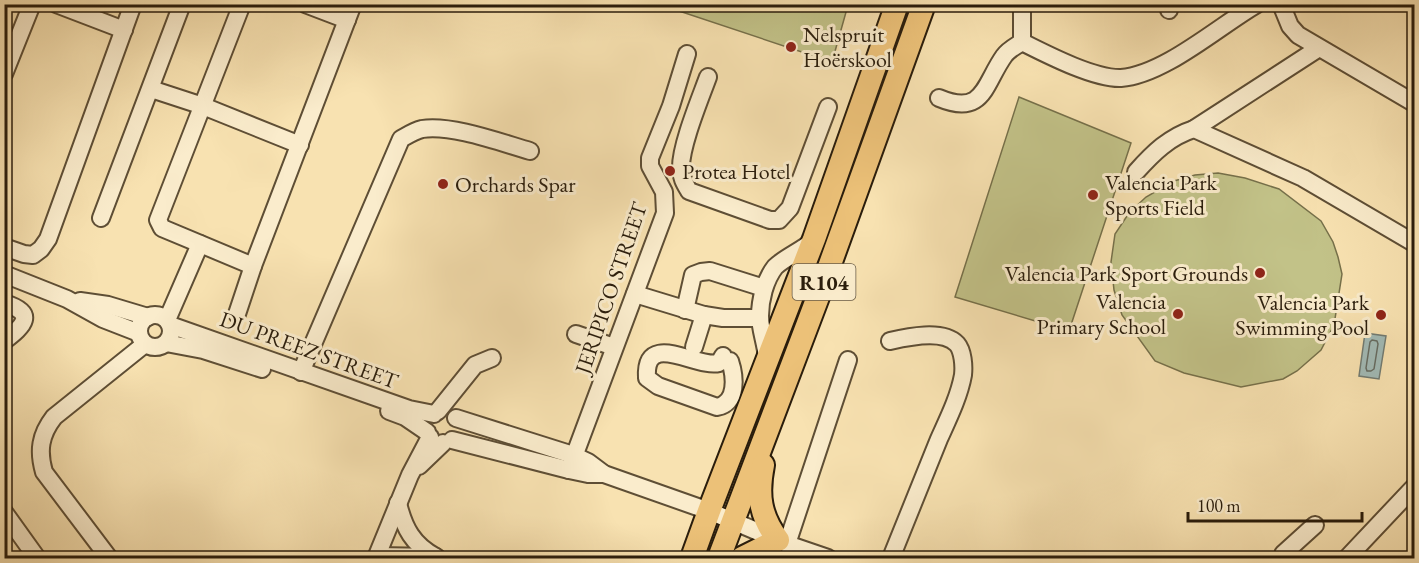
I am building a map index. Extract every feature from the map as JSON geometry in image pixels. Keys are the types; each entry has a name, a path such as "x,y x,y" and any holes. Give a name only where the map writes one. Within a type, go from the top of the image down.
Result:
{"main road":[{"name":"R104","path":"692,558 814,239 897,4"},
{"name":"R104","path":"719,558 824,281 924,4"},
{"path":"742,558 782,542 770,529 759,495 759,484 776,405"}],"street":[{"path":"4,74 32,4"},
{"path":"56,4 124,30"},
{"path":"4,247 33,255 48,239 133,4"},
{"path":"101,218 182,4"},
{"path":"242,4 158,220 162,228 253,266"},
{"path":"237,314 253,266 350,12 305,4"},
{"path":"1022,4 1022,42"},
{"path":"1022,42 1095,73 1119,78 1140,75 1159,67 1257,4"},
{"path":"1281,4 1290,26 1298,34 1414,103"},
{"path":"939,98 955,105 977,99 990,83 1004,55 1022,42"},
{"path":"1136,172 1155,151 1180,133 1194,129 1319,48"},
{"name":"JERIPICO STREET","path":"571,463 665,213 664,192 650,166 650,158 671,106 687,54"},
{"path":"708,77 694,115 681,162 684,183 689,191 770,220 779,220 790,208 828,107"},
{"path":"151,89 203,106 300,145"},
{"path":"671,106 694,115"},
{"path":"301,372 401,140 423,129 438,128 530,151"},
{"path":"1194,129 1303,178 1414,243"},
{"path":"767,362 766,343 760,318 764,288 776,267 814,239"},
{"path":"161,319 196,243"},
{"path":"685,310 693,275 701,272 710,271 764,288"},
{"name":"DU PREEZ STREET","path":"4,274 67,299 142,339"},
{"path":"635,294 704,315 760,318"},
{"name":"DU PREEZ STREET","path":"67,299 108,305 161,319 301,372 409,409 446,415 571,463 588,474 604,474 709,511 782,542 828,558"},
{"path":"4,303 16,306 22,311 24,317 21,328 4,341"},
{"path":"694,347 704,315"},
{"path":"142,339 141,323 161,319"},
{"path":"142,339 157,348 166,343 171,334 161,319"},
{"path":"576,334 614,347"},
{"path":"890,341 933,335 947,339 956,343 962,353 964,369 956,398 891,558"},
{"path":"109,558 45,472 40,457 41,443 46,426 54,417 142,339"},
{"name":"DU PREEZ STREET","path":"166,343 202,350 405,417 438,438 571,463"},
{"path":"669,352 707,364 719,363 727,359 734,373 734,387 731,397 723,406 658,386 647,378 650,360 660,353 669,352"},
{"path":"438,438 428,422 446,415 475,365 492,358"},
{"path":"782,542 848,360"},
{"path":"440,558 377,557 410,475 438,438 458,432 459,422 446,415"},
{"path":"1347,558 1414,487"},
{"path":"398,503 402,519 411,538 427,552 440,558"},
{"path":"4,512 37,558"},
{"path":"1282,557 1315,525"}],"green space":[{"path":"661,5 848,5 832,62"},
{"path":"1019,97 1131,143 1069,331 955,297"},
{"path":"1218,173 1245,178 1279,189 1321,221 1333,242 1338,257 1342,274 1334,325 1321,350 1297,371 1283,379 1241,387 1184,373 1155,361 1122,315 1114,290 1111,262 1115,234 1129,213 1146,197 1174,181 1195,175"}],"water":[{"path":"1365,333 1386,336 1379,379 1359,376"}],"place":[{"name":"Nelspruit Hoërskool","path":"791,47"},
{"name":"Protea Hotel","path":"670,171"},
{"name":"Orchards Spar","path":"443,184"},
{"name":"Valencia Park Sports Field","path":"1093,195"},
{"name":"Valencia Park Sport Grounds","path":"1260,273"},
{"name":"Valencia Primary School","path":"1178,314"},
{"name":"Valencia Park Swimming Pool","path":"1381,315"}]}
